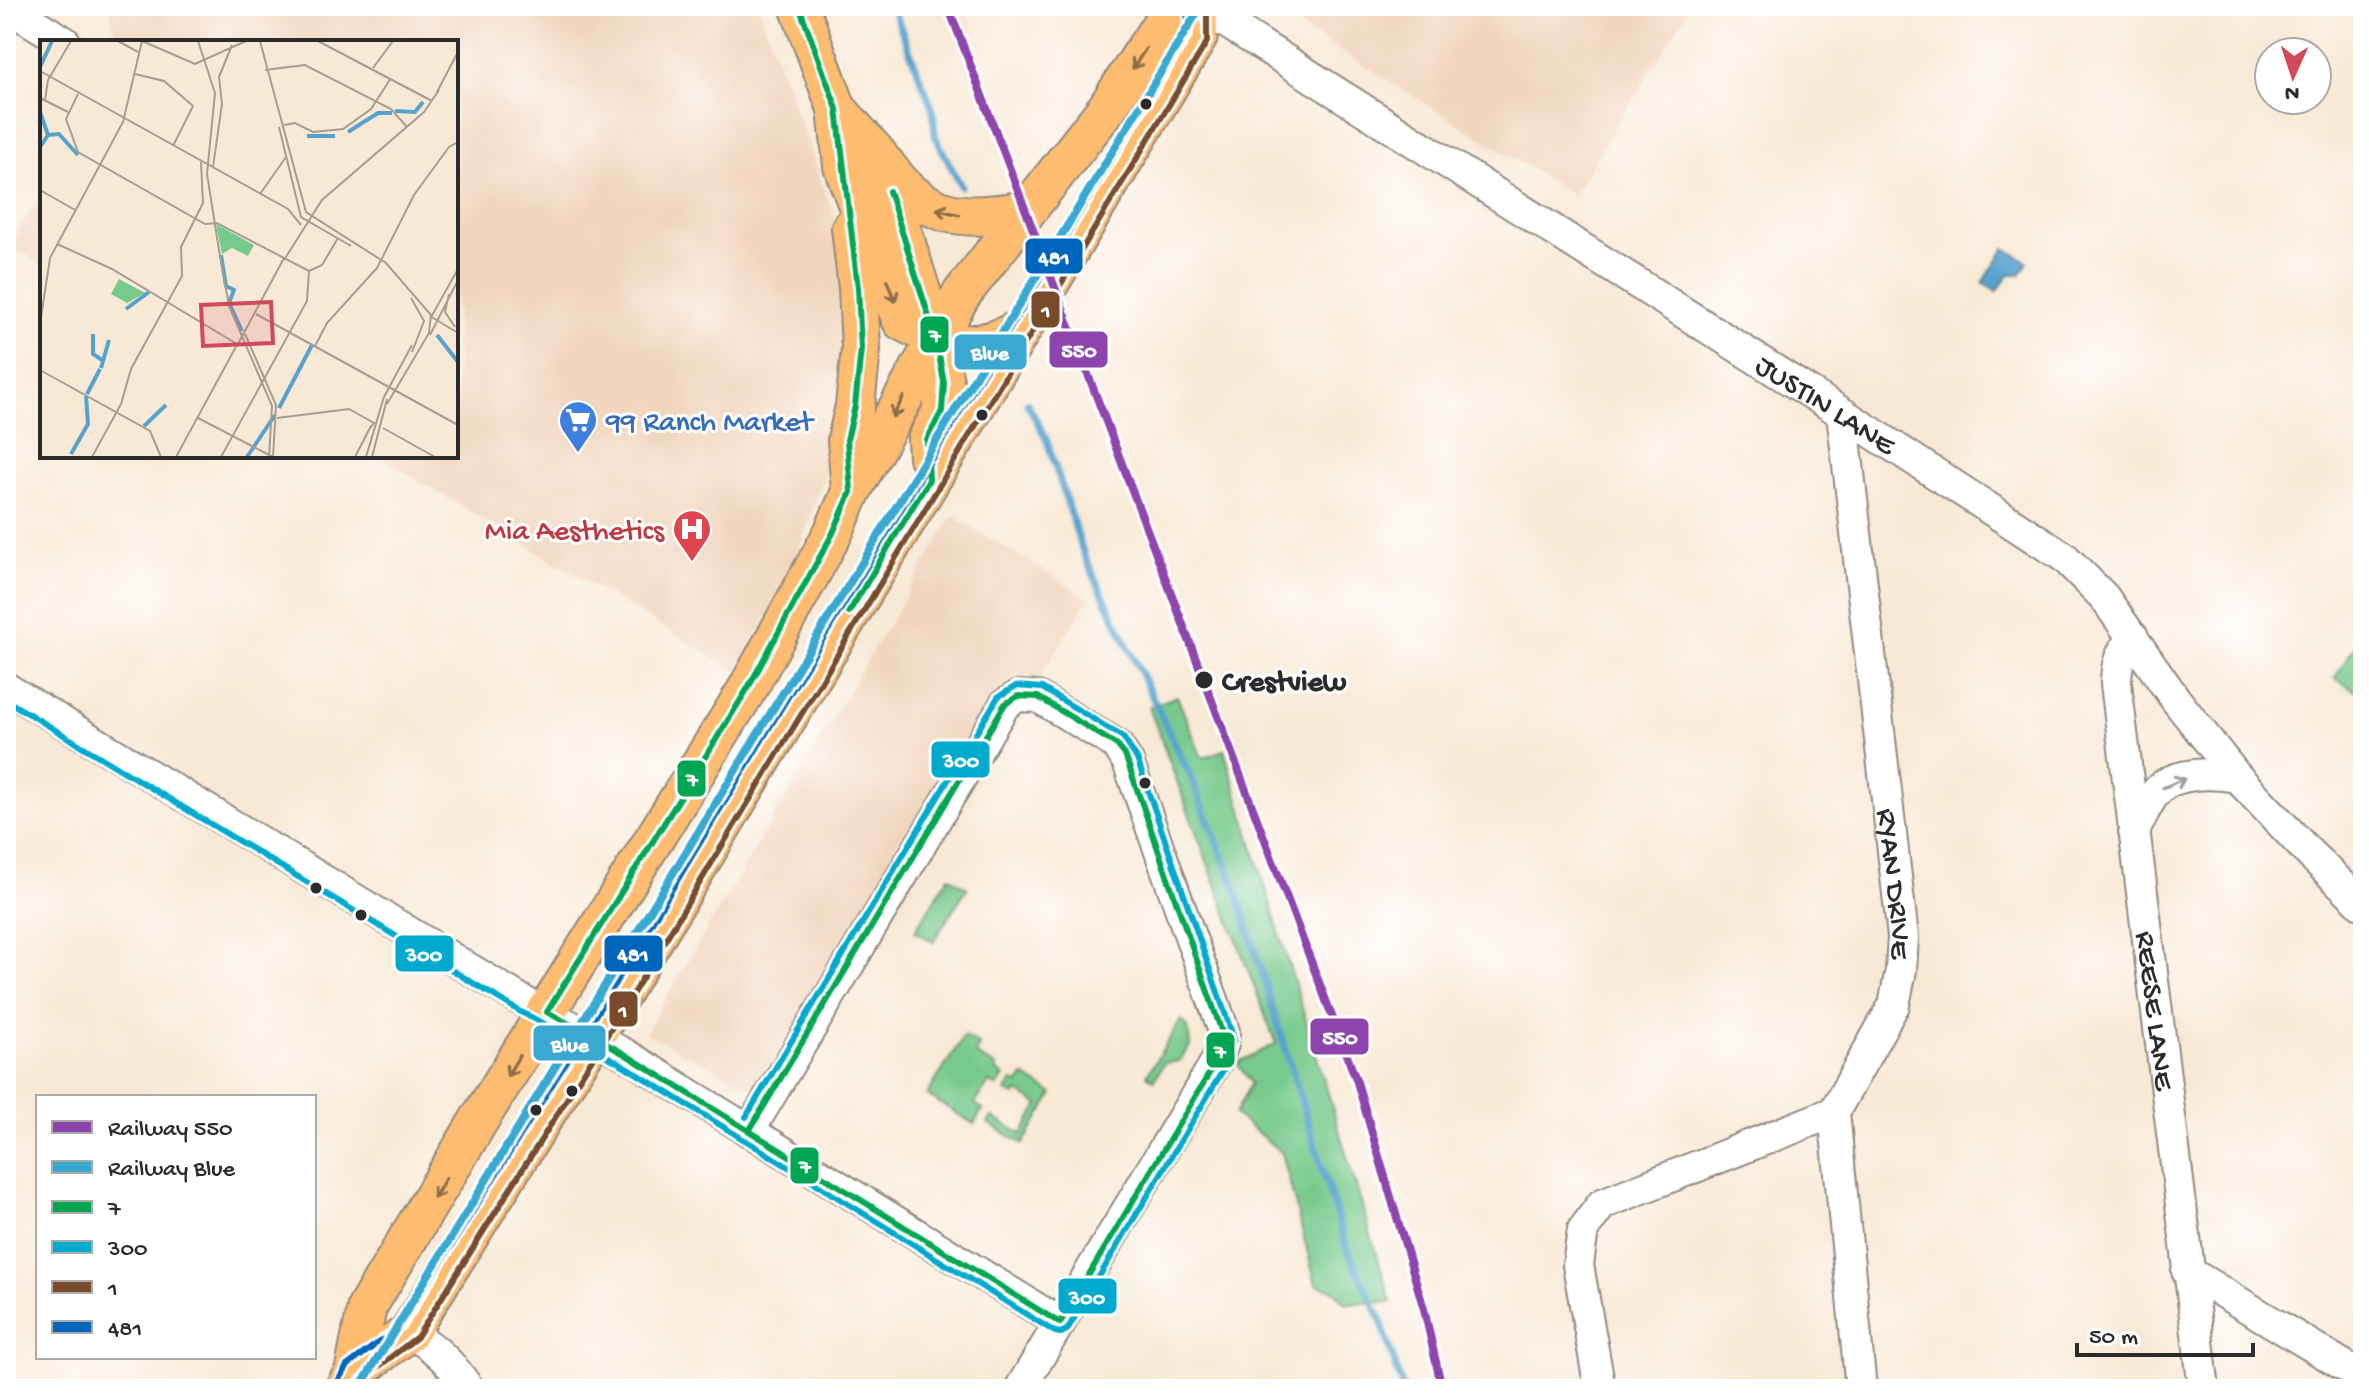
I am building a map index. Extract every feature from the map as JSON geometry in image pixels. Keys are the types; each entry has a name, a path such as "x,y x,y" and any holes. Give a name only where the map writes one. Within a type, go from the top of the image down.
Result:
{"main road":[{"path":"799,6 837,109 936,339 944,382 942,411 927,440 929,480"},
{"path":"1196,6 1198,37 617,1000 409,1332 349,1381 367,1307 748,688 833,533 851,492 961,295 1107,108 1166,17 1196,6"},
{"path":"861,161 916,199 937,209 972,216 1025,210"},
{"path":"851,492 847,440 859,378 861,161"},
{"path":"936,339 961,346 989,344 1023,327"}],"street":[{"name":"JUSTIN LANE","path":"1196,6 1842,413 2064,557 2104,597 2176,700 2237,777 2363,905"},
{"path":"18,9 62,40"},
{"name":"RYAN DRIVE","path":"1834,1112 1894,1005 1903,937 1842,413"},
{"name":"REESE LANE","path":"2133,637 2116,665 2116,684 2204,1389"},
{"path":"6,688 526,1003 593,1036 1060,1323"},
{"path":"749,1131 1005,704 1026,695 1038,697 1117,745 1125,755 1224,1038 1216,1062 1020,1389"},
{"path":"2134,831 2157,790 2176,779 2205,773 2237,777"},
{"path":"1600,1389 1578,1265 1583,1230 1602,1204 1834,1112 1861,1389"},
{"path":"2187,1271 2363,1377"},
{"path":"409,1332 436,1349 469,1389"}],"shaded area":[{"path":"110,6 758,6 834,216 844,254 844,418 796,558 737,672 381,458 458,458 458,40 118,40"},
{"path":"1268,6 1691,6 1573,195"},
{"path":"40,195 40,263 9,245"},
{"path":"953,516 1089,598 777,1101 645,1033"}],"green space":[{"path":"2363,632 2363,695 2335,678"},
{"path":"1177,696 1202,758 1224,750 1391,1302 1346,1303 1335,1291 1316,1284 1282,1153 1235,1114 1251,1083 1237,1063 1276,1044 1149,707"},
{"path":"949,876 967,888 933,942 915,931"},
{"path":"1181,1020 1188,1027 1190,1046 1179,1061 1164,1063 1154,1080 1147,1075"},
{"path":"964,1036 979,1045 975,1054 997,1067 997,1072 1004,1076 997,1087 989,1082 975,1104 983,1109 974,1124 927,1095"},
{"path":"1024,1076 1053,1094 1023,1144 988,1123 992,1117 1022,1134 1039,1105 1018,1092 1015,1096 1006,1091 1012,1081 1019,1084"}],"water":[{"path":"2005,248 2028,262 2020,275 2008,275 1997,292 1983,283"}],"waterway":[{"path":"892,6 933,110 935,136 961,186"},
{"path":"1027,403 1046,438 1084,555 1193,782 1236,889 1347,1249 1380,1318 1403,1389"}],"rail line":[{"name":"550","path":"948,6 1357,1082 1424,1309 1442,1389"},
{"name":"Blue","path":"359,1389 1201,6"}],"transit line":[{"name":"7","path":"547,1012 748,688 833,533 851,492 847,440 855,406 861,349 858,288 837,109 799,6"},
{"name":"481","path":"336,1384 347,1366 402,1325 608,995 1188,34 1187,6"},
{"name":"1","path":"356,1389 361,1380 417,1337 626,1005 1207,42 1207,6"},
{"name":"7","path":"889,191 936,339 944,382 942,411 927,440 929,480"},
{"name":"7","path":"849,612 929,480"},
{"name":"300","path":"745,1140 1055,1332 1067,1330 1225,1067 1234,1039 1137,759 1123,737 1042,688 1016,686 998,697 746,1117"},
{"name":"7","path":"749,1131 1005,704 1018,696 1038,697 1117,745 1125,755 1224,1038 1216,1062 1060,1323"},
{"name":"300","path":"6,700 521,1012 618,1062 743,1139"},
{"name":"7","path":"547,1012 623,1053 1060,1323"}],"place":[{"name":"99 Ranch Market","path":"578,454"},
{"name":"Mia Aesthetics","path":"692,563"},
{"name":"Crestview","path":"1204,680"}]}
